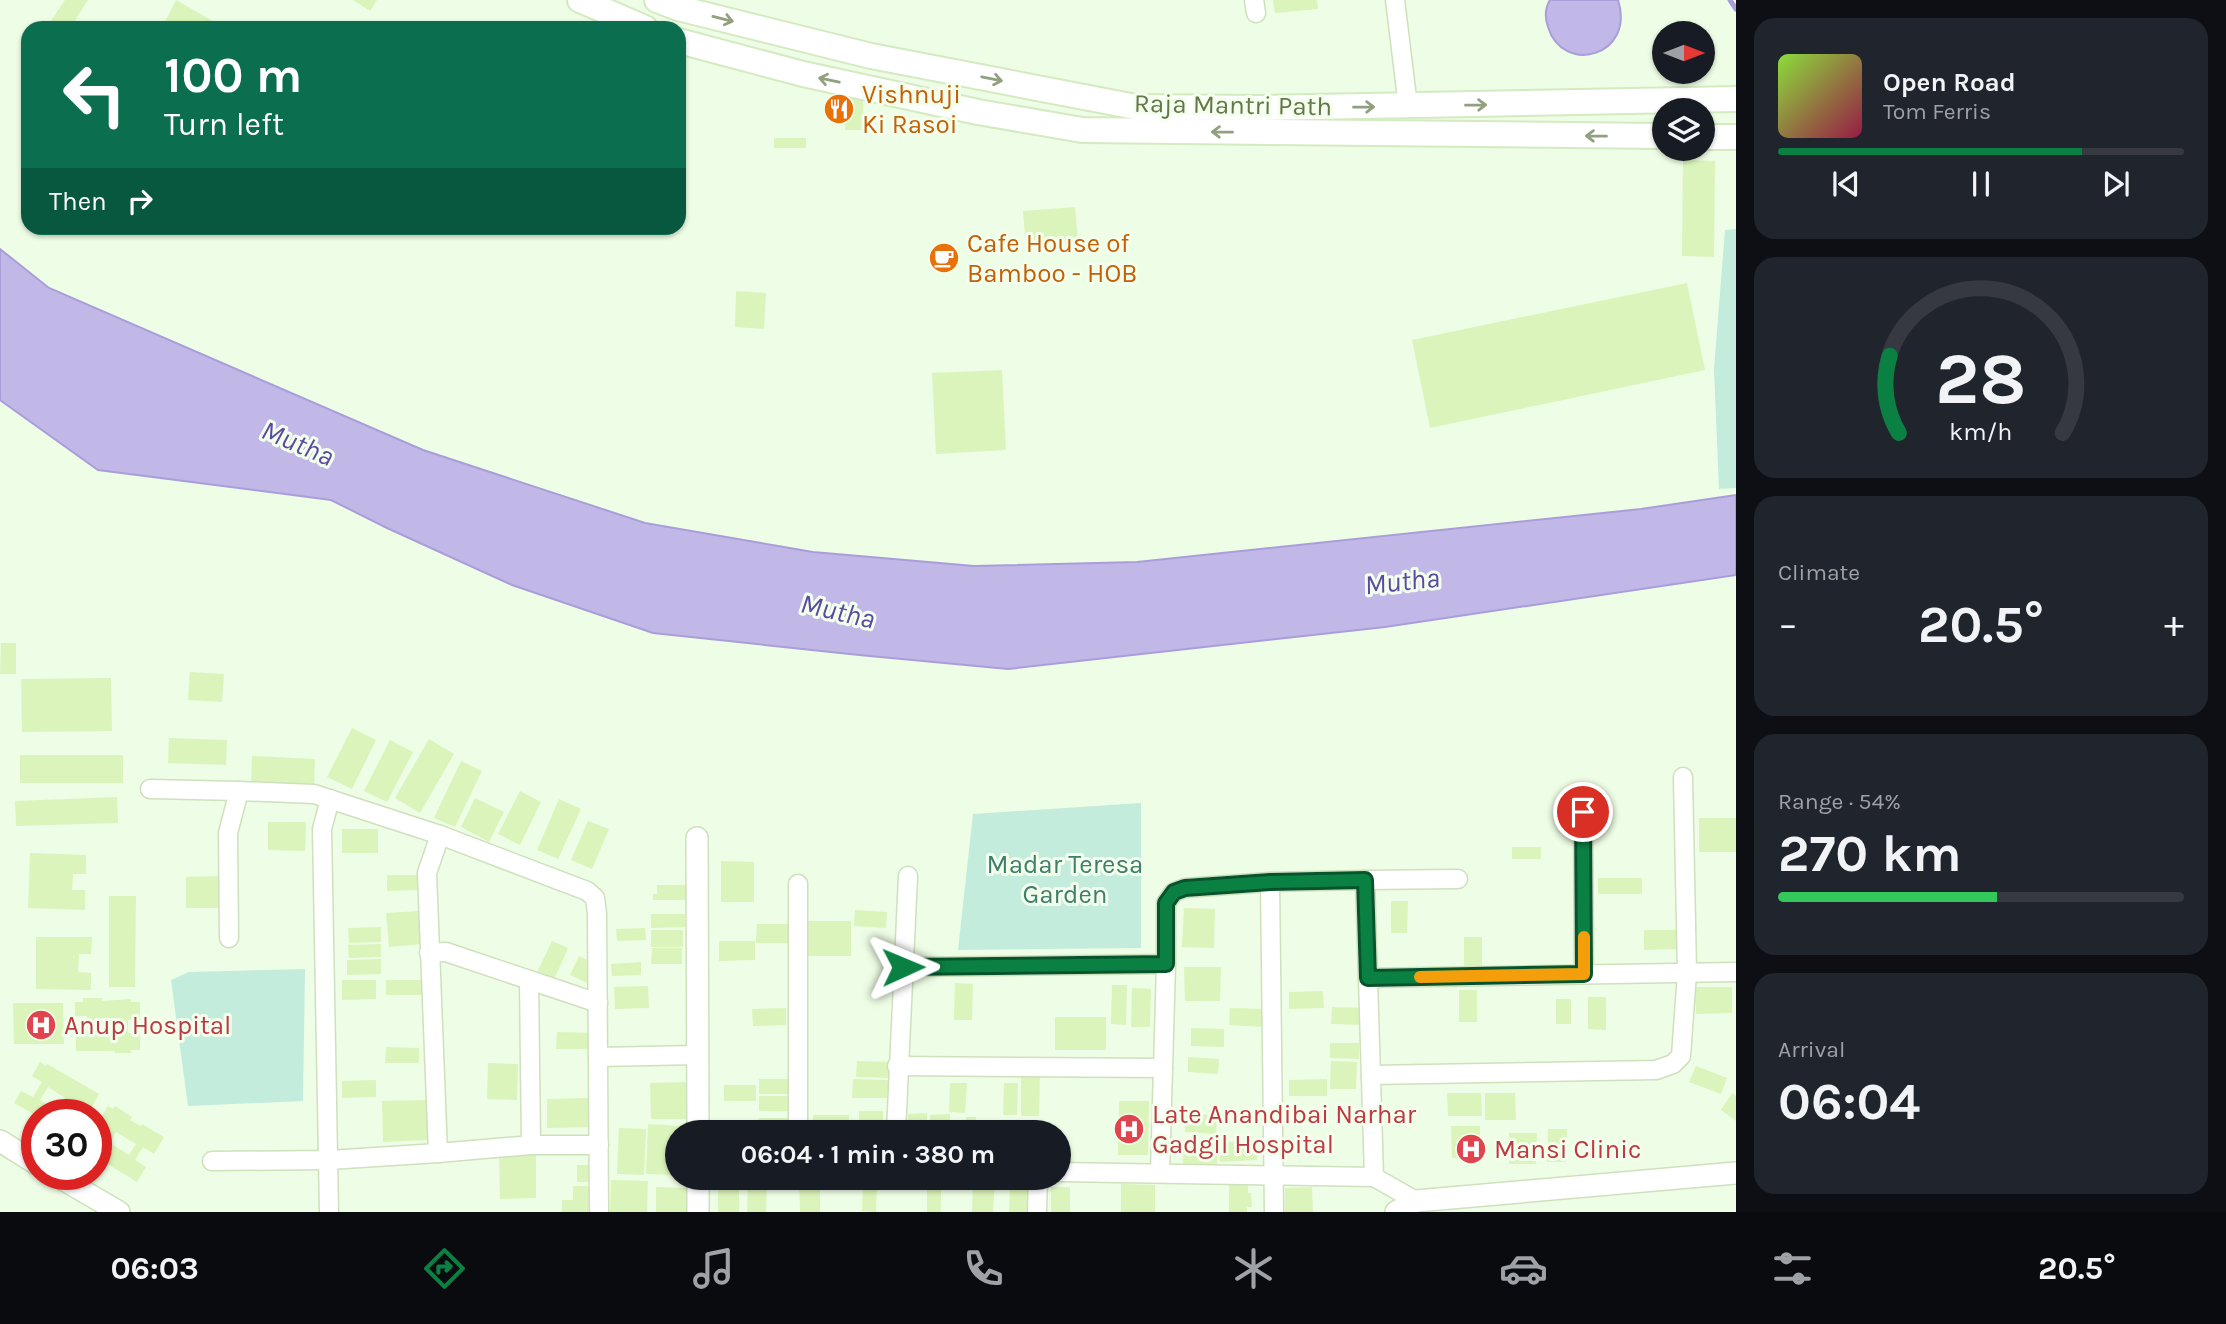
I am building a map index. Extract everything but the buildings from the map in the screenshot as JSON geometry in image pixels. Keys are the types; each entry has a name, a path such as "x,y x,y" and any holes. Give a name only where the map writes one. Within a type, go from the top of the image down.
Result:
{"main road":[{"path":"580,0 629,21"},
{"name":"Raja Mantri Path","path":"657,0 678,8 871,56 1136,107 1261,120 1652,136"},
{"name":"Raja Mantri Path","path":"686,43 803,74 978,112 1082,130 1261,120 1408,106 1736,99"},
{"path":"1715,137 1736,137"}],"street":[{"path":"1395,0 1408,106"},
{"path":"1371,1075 1656,1070 1673,1065 1681,1056 1687,973 1683,777"},
{"path":"150,789 314,794 440,835 587,891 595,898 599,1212"},
{"path":"229,938 228,833 239,791"},
{"path":"329,1212 322,830 330,799"},
{"path":"1583,812 1584,974"},
{"path":"438,1153 427,873 440,835"},
{"path":"696,838 698,1120"},
{"path":"896,1120 908,876"},
{"path":"1160,1173 1166,903 1174,892 1185,888 1270,882 1458,879"},
{"path":"1365,880 1374,1177"},
{"path":"1270,882 1274,1212"},
{"path":"798,884 798,1120"},
{"path":"429,953 446,953 597,1003"},
{"path":"903,967 1166,964"},
{"path":"1368,978 1736,972"},
{"path":"529,980 531,1145"},
{"path":"598,1057 698,1055"},
{"path":"897,1066 1163,1068"},
{"path":"0,1141 21,1154"},
{"path":"212,1161 329,1160 531,1145 599,1145"},
{"path":"1071,1172 1374,1177 1416,1201"},
{"path":"1396,1212 1416,1201 1736,1173"},
{"path":"81,1190 119,1212"},
{"path":"698,1190 698,1212"},
{"path":"1037,1212 1038,1190"}],"green space":[{"path":"1736,229 1736,488 1719,489 1714,369 1725,230"},
{"name":"Madar Teresa Garden","path":"1141,803 1141,948 958,950 973,814"},
{"path":"305,969 303,1101 188,1106 171,980 189,972"}],"water":[{"path":"1550,0 1618,0 1621,19 1617,35 1608,46 1595,53 1581,55 1568,51 1556,42 1548,27 1546,13"},
{"name":"Mutha","path":"0,249 49,288 423,450 645,523 813,552 974,566 1137,562 1641,509 1736,495 1736,575 1385,627 1008,669 653,633 512,585 331,500 98,470 0,400"}],"waterway":[{"path":"1730,0 1736,9"}],"slow traffic":[{"path":"1420,977 1584,974 1584,937"}],"place":[{"name":"Vishnuji Ki Rasoi","path":"839,109"},
{"name":"Cafe House of Bamboo - HOB","path":"944,258"},
{"name":"Anup Hospital","path":"41,1025"},
{"name":"Late Anandibai Narhar Gadgil Hospital","path":"1129,1129"},
{"name":"Mansi Clinic","path":"1471,1149"}],"route":[{"path":"903,967 1166,964 1166,903 1174,892 1185,888 1270,882 1365,880 1368,978 1584,974 1583,812"}]}
